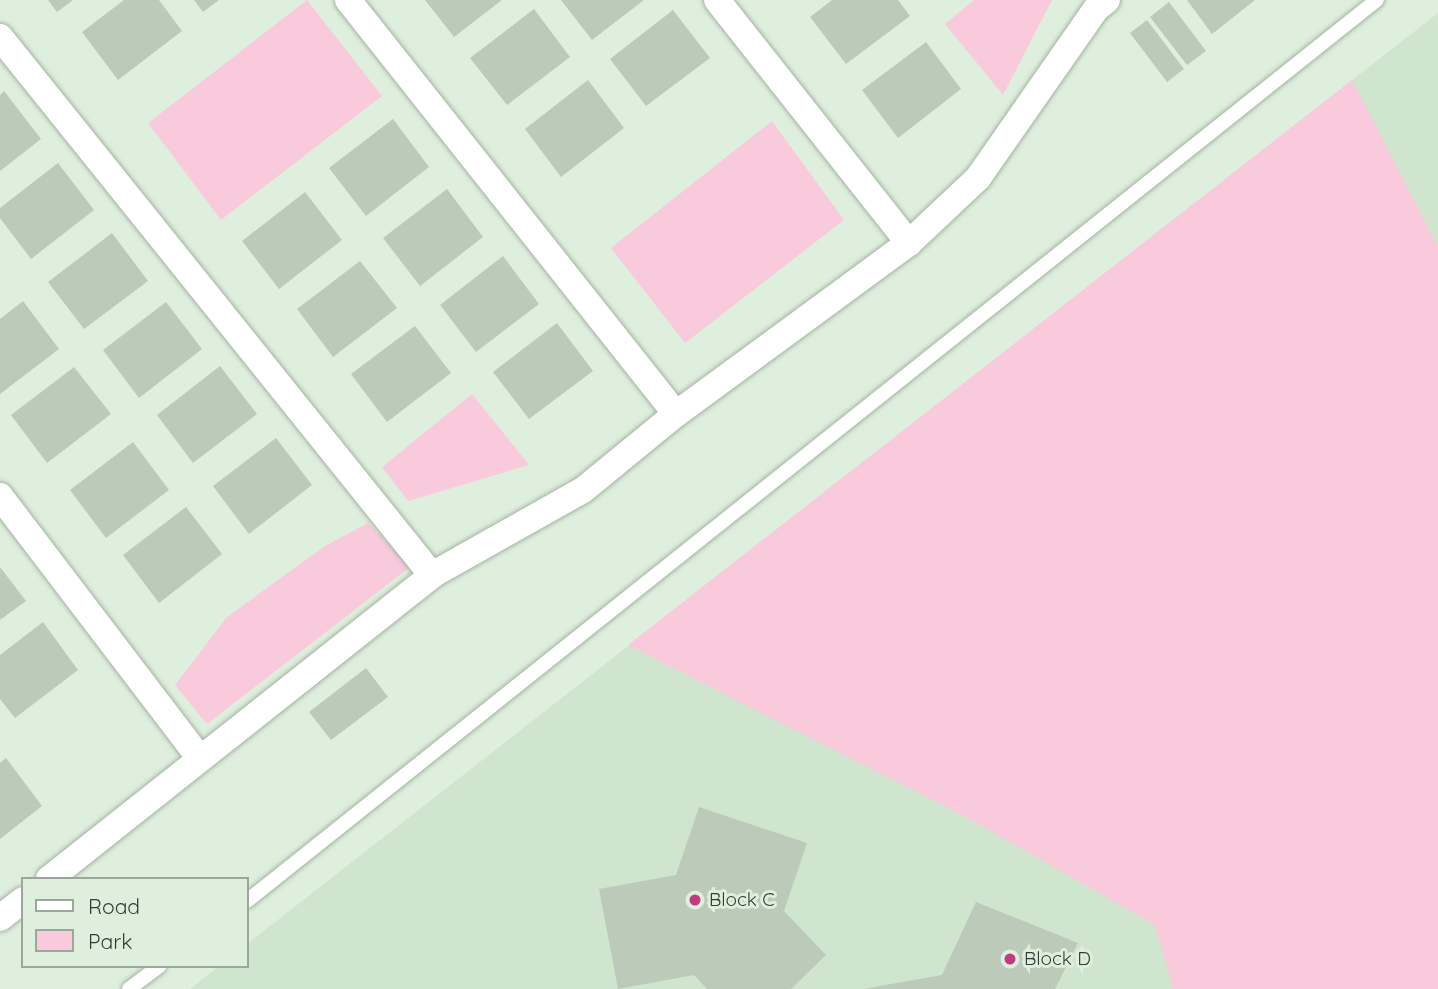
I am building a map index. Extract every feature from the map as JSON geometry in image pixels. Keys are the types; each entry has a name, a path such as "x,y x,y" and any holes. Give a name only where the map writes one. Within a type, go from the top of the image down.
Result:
{"street":[{"path":"348,0 676,414"},
{"path":"717,0 909,243"},
{"path":"52,877 432,575 583,490 676,414 909,243 978,178 1098,3"},
{"path":"0,37 432,575"},
{"path":"0,496 200,759"},
{"path":"0,918 21,902"}],"lane":[{"path":"248,900 1377,0"},
{"path":"129,989 156,968"}],"shaded area":[{"path":"1438,13 1438,989 190,989 216,968 248,968 248,943"}],"green space":[{"path":"307,0 382,96 221,220 148,123"},
{"path":"974,0 1052,0 1003,95 945,24"},
{"path":"1352,80 1438,247 1438,989 1173,989 1155,925 966,817 628,645"},
{"path":"772,121 844,220 685,343 611,248"},
{"path":"472,394 529,465 408,501 382,467"},
{"path":"368,523 410,567 207,724 175,685 227,617 325,546"}],"building":[{"path":"48,0 73,0 57,12"},
{"path":"124,0 159,0 182,31 118,80 82,32"},
{"path":"194,0 219,0 203,12"},
{"path":"425,0 502,0 454,37"},
{"path":"561,0 644,0 592,40"},
{"path":"832,0 898,0 910,16 846,64 810,17"},
{"path":"1187,0 1255,0 1212,34"},
{"path":"1169,2 1206,51 1187,65 1150,17"},
{"path":"534,9 570,57 507,105 470,58"},
{"path":"673,10 710,58 646,106 610,59"},
{"path":"1147,20 1184,69 1167,82 1130,33"},
{"path":"926,42 961,89 898,138 862,90"},
{"path":"588,80 624,128 561,177 525,129"},
{"path":"4,91 41,139 0,171 0,95"},
{"path":"393,119 429,167 366,216 329,168"},
{"path":"58,163 94,210 31,259 0,218 0,208"},
{"path":"447,189 483,237 420,286 383,238"},
{"path":"305,192 342,240 279,289 242,241"},
{"path":"112,233 148,281 84,329 48,282"},
{"path":"503,256 539,304 476,352 440,305"},
{"path":"360,261 397,308 333,357 297,309"},
{"path":"23,301 59,349 0,394 0,319"},
{"path":"166,302 202,349 139,398 103,350"},
{"path":"557,323 593,371 529,419 493,372"},
{"path":"415,326 451,373 387,422 351,374"},
{"path":"220,366 257,414 193,463 157,415"},
{"path":"74,367 111,414 47,463 11,415"},
{"path":"276,438 312,485 249,534 213,486"},
{"path":"133,442 169,490 106,538 70,490"},
{"path":"186,507 222,554 159,603 123,555"},
{"path":"0,567 26,601 0,620"},
{"path":"43,622 78,670 15,718 0,699 0,655"},
{"path":"366,668 388,697 331,740 309,712"},
{"path":"6,758 42,806 0,839 0,763"},
{"name":"Block C","path":"699,807 807,843 784,911 826,955 791,989 707,989 694,975 618,989 599,889 676,875"},
{"name":"Block D","path":"976,902 1078,943 1055,989 863,989 942,975"}],"place":[{"name":"Block C","path":"695,900"},
{"name":"Block D","path":"1010,959"}]}
